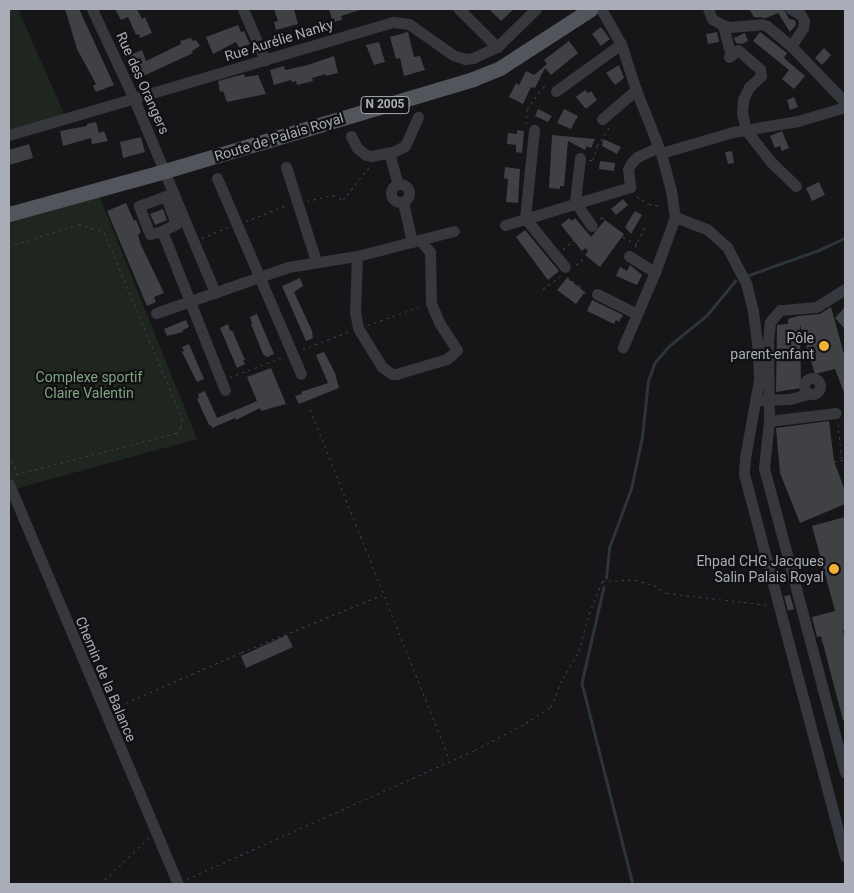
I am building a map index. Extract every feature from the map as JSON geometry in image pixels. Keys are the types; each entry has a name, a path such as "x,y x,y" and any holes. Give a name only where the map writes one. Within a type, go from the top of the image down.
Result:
{"main road":[{"name":"Route de Palais Royal","path":"9,214 165,171 474,79 500,68 591,9"}],"street":[{"name":"Rue des Orangers","path":"92,9 134,99 215,292"},
{"path":"243,9 265,60"},
{"path":"460,9 497,46"},
{"name":"Rue Aurélie Nanky","path":"9,135 393,22 408,24 459,58 473,58 497,46 536,9"},
{"path":"601,9 621,44 636,90 660,150 674,211 655,272 624,346"},
{"path":"708,9 712,19 722,25 730,27 762,24 791,46 845,102"},
{"path":"791,9 801,15 804,21 803,28 791,46"},
{"path":"722,25 729,53 738,50 762,72 761,76 749,87 743,100 742,113 746,130 770,161 796,186"},
{"path":"556,91 621,44"},
{"path":"602,119 636,90"},
{"path":"505,225 575,202 630,187 628,169 638,157 746,130 798,121 845,107"},
{"path":"351,136 357,148 366,154 372,156 389,153 405,146 418,118"},
{"path":"534,130 525,218 555,255 563,271"},
{"path":"356,256 356,312 358,328 382,367 392,374 447,359 456,353 457,348 439,322 431,303 430,252 416,241 403,202 407,200 409,191 407,187 398,184 389,153"},
{"path":"580,158 575,202 592,226"},
{"path":"286,167 316,261"},
{"path":"217,178 300,374"},
{"path":"674,211 707,229 727,247 746,283 753,311 758,351 759,380 745,458 744,474 845,857"},
{"path":"162,231 224,385"},
{"path":"156,313 260,276 316,261 356,256 454,231"},
{"path":"629,256 655,272"},
{"path":"845,289 816,306 787,308 775,314 770,322 768,340 769,421 764,468 845,772"},
{"path":"597,294 637,314"},
{"path":"756,400 768,401 800,397 808,394"},
{"path":"769,421 836,413"},
{"name":"Chemin de la Balance","path":"9,484 178,884"},
{"path":"775,594 796,588"}],"path":[{"path":"534,130 528,129 527,110 543,87 551,85 556,91"},
{"path":"580,158 593,160 597,146 610,127 602,119"},
{"path":"630,187 632,192 649,204 674,211"},
{"path":"555,255 602,217 618,233 637,244"},
{"path":"9,246 79,224 104,232 182,418 182,427 176,433 18,474 9,455"},
{"path":"629,256 646,224"},
{"path":"563,271 580,286 589,298 594,298 597,294"},
{"path":"224,385 292,353 431,303"},
{"path":"310,409 450,760"},
{"path":"836,413 842,460"},
{"path":"834,461 845,460"},
{"path":"178,884 501,737 551,707 563,678 579,651 589,614 602,581 635,580 654,585 667,593 778,606"},
{"path":"104,712 242,652 383,595"},
{"path":"811,644 845,635"},
{"path":"100,884 155,833"}],"green space":[{"path":"9,9 18,9 65,116 9,131"},
{"name":"Complexe sportif Claire Valentin","path":"97,190 197,439 11,490 9,483 9,214"}],"building":[{"path":"65,9 79,9 114,85 96,92 93,86 96,84 77,49"},
{"path":"115,9 137,9 142,19 145,17 152,33 140,38 139,34 136,35 128,17 121,20"},
{"path":"274,9 294,9 298,24 276,30 274,22 278,21"},
{"path":"329,9 360,10 341,16 342,20 333,22"},
{"path":"489,9 514,9 501,21"},
{"path":"749,9 784,9 789,19 795,20 796,25 790,32 778,13 766,18 754,17"},
{"path":"238,25 241,32 244,31 250,44 239,48 236,42 213,54 206,37"},
{"path":"601,27 610,39 601,46 592,34"},
{"path":"408,32 414,57 420,56 425,70 404,76 400,58 396,59 390,37"},
{"path":"717,32 719,42 708,44 706,34"},
{"path":"760,32 787,53 784,58 805,76 794,89 782,79 789,70 753,41"},
{"path":"745,33 748,41 742,44 736,43 734,38"},
{"path":"191,38 193,41 196,40 200,46 192,51 193,53 139,78 128,56 142,50 146,61 181,44 180,41"},
{"path":"569,41 578,53 551,75 545,68 535,88 531,87 523,104 509,97 516,83 519,85 526,71 534,75 547,64 544,60"},
{"path":"379,42 385,62 374,65 366,45"},
{"path":"824,48 831,55 822,65 815,58"},
{"path":"334,56 338,73 312,78 313,81 297,85 296,81 292,82 291,80 274,85 270,70 284,66 285,70 308,65"},
{"path":"619,65 624,78 615,85 606,73"},
{"path":"244,74 245,77 258,75 266,94 227,102 223,91 220,92 218,81"},
{"path":"585,90 588,93 591,91 597,100 587,108 576,97"},
{"path":"794,97 798,107 790,110 787,100"},
{"path":"538,109 552,116 548,122 535,116"},
{"path":"564,109 578,116 571,129 557,123"},
{"path":"96,122 99,133 104,131 108,141 92,144 91,138 63,146 60,131 87,126 87,124"},
{"path":"517,130 524,131 522,153 516,152 516,145 507,144 508,133 517,134"},
{"path":"782,131 789,148 782,151 780,146 775,148 770,136"},
{"path":"552,135 595,139 591,148 587,146 585,150 568,141 564,186 560,186 560,189 549,188"},
{"path":"141,137 145,152 123,158 120,142"},
{"path":"603,139 621,147 617,154 602,146"},
{"path":"29,144 33,158 9,165 9,150"},
{"path":"732,151 734,163 728,164 725,152"},
{"path":"600,161 615,163 614,171 599,169"},
{"path":"505,167 520,169 518,203 506,202 508,179 504,178"},
{"path":"819,182 825,195 812,201 806,188"},
{"path":"623,199 628,205 616,215 611,209"},
{"path":"126,203 134,221 136,220 141,232 138,235 141,245 164,293 154,297 156,302 147,306 107,211"},
{"path":"163,209 167,220 155,225 150,214"},
{"path":"635,211 642,215 631,234 625,227"},
{"path":"569,218 572,221 575,218 591,237 605,220 624,234 600,267 585,255 588,251 585,248 582,251 561,225"},
{"path":"525,230 559,271 548,280 516,237"},
{"path":"630,265 642,275 637,285 616,276 620,267 627,271"},
{"path":"300,278 303,286 294,292 313,333 313,338 306,341 282,286"},
{"path":"567,278 585,292 576,304 557,290"},
{"path":"592,300 623,315 619,322 616,320 614,324 587,311"},
{"name":"Pôle parent-enfant","path":"831,307 845,358 845,395 835,369 815,374 800,325 801,388 776,392 777,325 788,324 788,319 798,316 820,314"},
{"path":"845,307 845,329 835,318"},
{"path":"257,314 274,354 267,357 263,354 251,324 250,317"},
{"path":"186,320 189,327 183,330 183,332 167,336 164,329"},
{"path":"228,324 245,360 243,360 245,364 237,368 220,328"},
{"path":"189,344 204,379 197,382 182,352 184,351 182,347"},
{"path":"324,352 335,373 339,388 299,404 295,396 302,394 301,392 328,383 316,355"},
{"path":"271,368 286,404 261,411 260,408 236,420 235,418 212,428 209,425 197,399 199,398 198,394 205,391 217,418 257,401 247,377"},
{"path":"829,421 834,461 845,491 845,504 800,523 780,473 776,428"},
{"name":"Ehpad CHG Jacques Salin Palais Royal","path":"845,517 845,630 843,630 845,640 845,720 843,720 821,636 817,637 812,617 835,611 812,526"},
{"path":"790,595 794,609 788,611 784,596"},
{"path":"287,635 293,647 246,668 241,656"}],"waterway":[{"path":"749,275 819,250 845,238"},
{"path":"606,578 609,548 631,489 642,437 648,381 655,362 668,347 707,315 735,281"},
{"path":"604,587 582,683 633,884"}],"place":[{"name":"Pôle parent-enfant","path":"824,346"},
{"name":"Ehpad CHG Jacques Salin Palais Royal","path":"834,569"}]}
